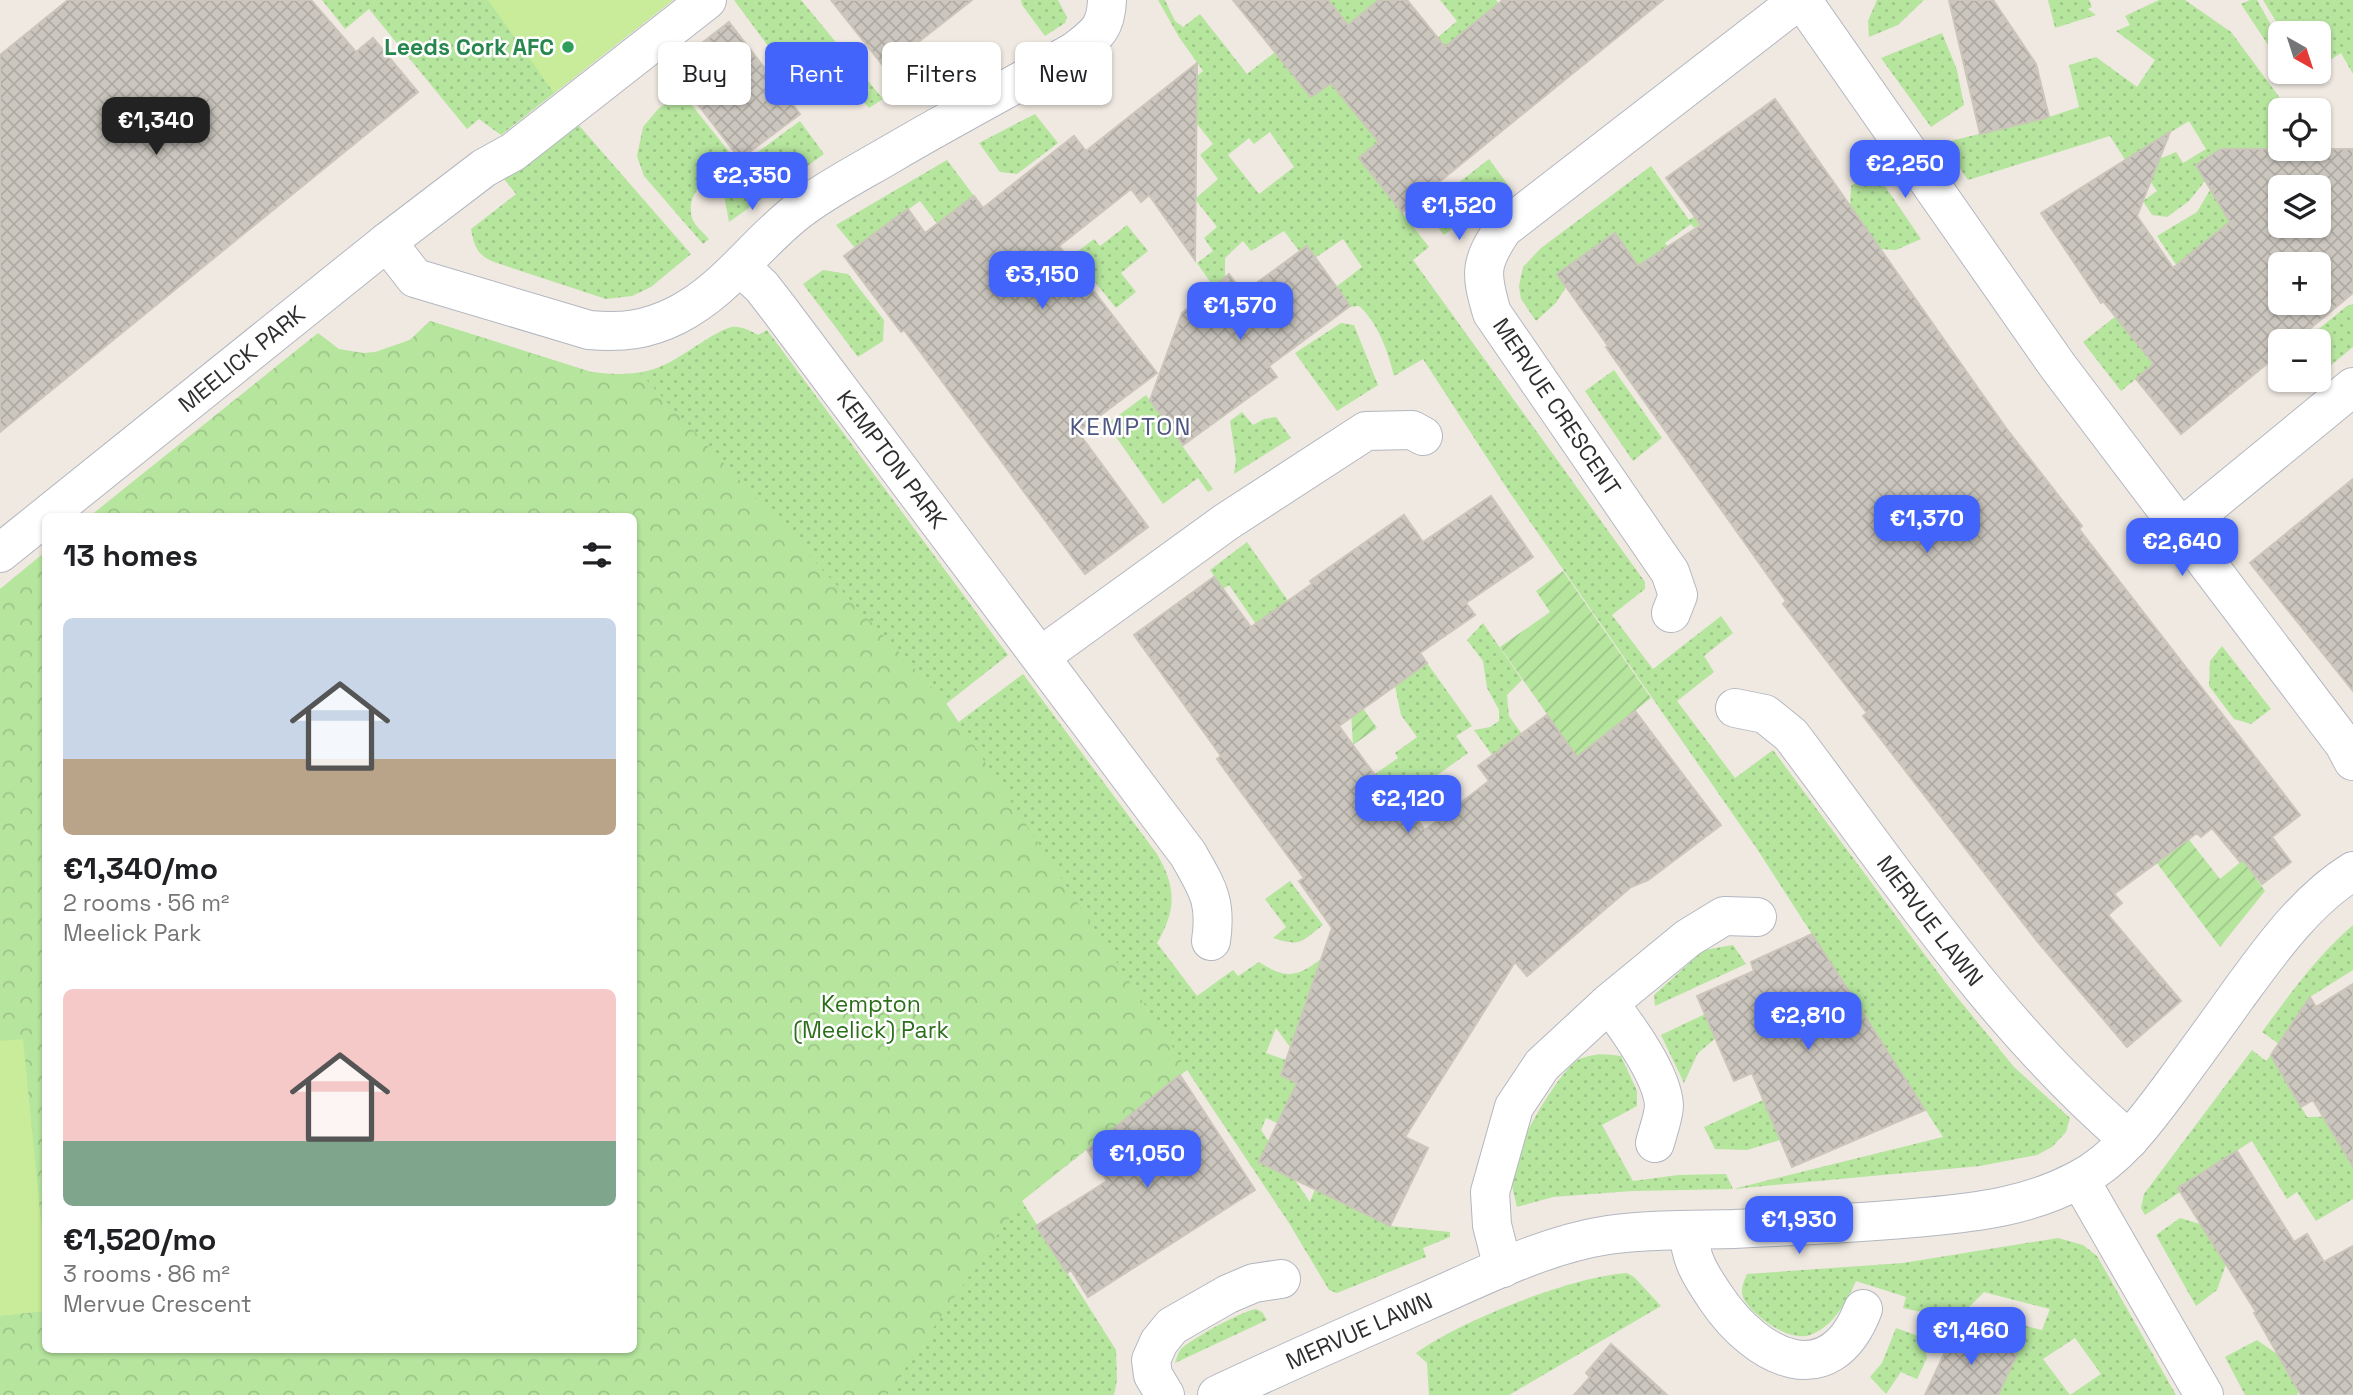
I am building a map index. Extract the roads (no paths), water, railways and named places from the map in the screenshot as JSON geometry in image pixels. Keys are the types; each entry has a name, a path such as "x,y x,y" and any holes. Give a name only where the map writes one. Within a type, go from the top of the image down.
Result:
{"street":[{"name":"MEELICK PARK","path":"49,513 387,242 484,168 513,152 707,0"},
{"path":"387,242 415,278 589,330 618,333 647,327 678,314 726,281 788,219 827,191 1075,51 1094,36 1107,19 1108,0"},
{"name":"MERVUE CRESCENT","path":"1671,613 1678,594 1670,572 1492,313 1483,284 1487,253 1503,229 1800,0 2057,365 2181,528"},
{"name":"KEMPTON PARK","path":"741,267 762,287 779,309 1188,854 1208,890 1214,918 1211,941"},
{"path":"2353,387 2181,528 2344,744 2353,761"},
{"path":"1041,656 1226,522 1366,431 1412,430 1423,436"},
{"name":"MEELICK PARK","path":"0,552 42,518"},
{"name":"MERVUE LAWN","path":"1735,708 1765,714 1791,735 1998,1007 2091,1106 2129,1140"},
{"name":"MERVUE LAWN","path":"1217,1395 1345,1336 1548,1250 1605,1236 1651,1230 1836,1225 1984,1211 2037,1198 2080,1180 2106,1162 2152,1113 2262,962 2301,914 2338,880 2353,871"},
{"path":"1503,1268 1492,1225 1490,1192 1514,1107 1542,1065 1609,1003 1688,938 1724,916 1757,917"},
{"path":"1609,1003 1628,1028 1654,1073 1664,1105 1655,1143"},
{"path":"2080,1180 2204,1395"},
{"path":"1689,1230 1689,1245 1695,1265 1708,1287 1740,1330 1770,1356 1792,1365 1813,1366 1833,1356 1850,1340 1863,1309"},
{"path":"1165,1395 1153,1375 1151,1360 1159,1342 1172,1326 1228,1293 1254,1283 1281,1279"}],"place":[{"name":"Leeds Cork AFC","path":"568,47"}],"district":[{"name":"KEMPTON","path":"1131,427"}],"park label":[{"name":"Kempton (Meelick) Park","path":"871,1017"}]}
